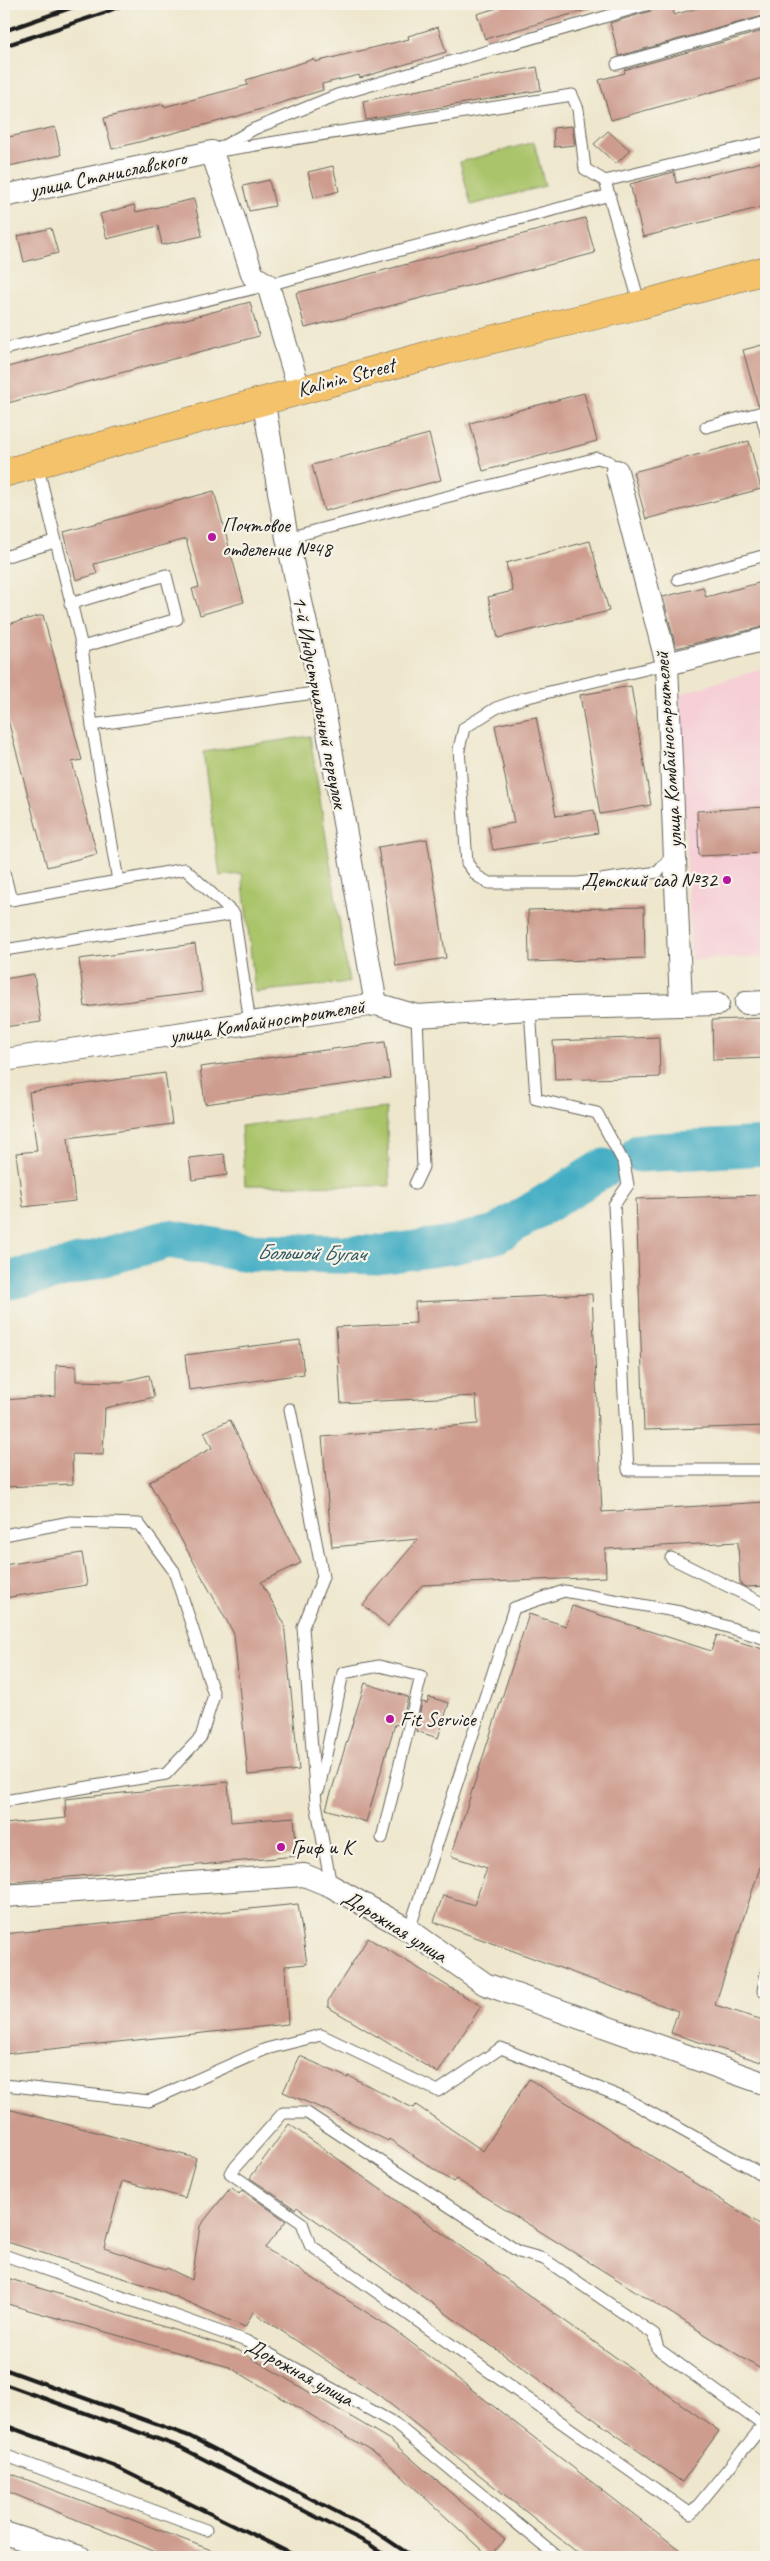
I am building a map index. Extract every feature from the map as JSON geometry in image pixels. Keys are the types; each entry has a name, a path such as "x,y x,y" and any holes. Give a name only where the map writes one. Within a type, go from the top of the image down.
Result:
{"main road":[{"name":"Kalinin Street","path":"691,292 766,262"},
{"name":"Kalinin Street","path":"4,473 299,389 447,350 640,305 766,270"},
{"name":"Kalinin Street","path":"691,292 766,286"}],"street":[{"name":"улица Станиславского","path":"4,196 212,152"},
{"path":"212,152 253,276 268,284 299,389"},
{"name":"1-й Индустриальный переулок","path":"263,399 287,538 321,692 376,1004"},
{"name":"улица Комбайностроителей","path":"617,471 667,664 680,1005"},
{"path":"667,664 766,639"},
{"name":"улица Комбайностроителей","path":"4,1060 376,1004 417,1016 530,1009 718,1004"},
{"name":"Дорожная улица","path":"4,1896 304,1875 331,1886 409,1930 484,1984 766,2084"},
{"path":"4,2533 80,2557"}],"lane":[{"path":"212,152 254,129 337,95 649,4"},
{"path":"617,64 766,22"},
{"path":"212,152 572,95 578,109 585,169 605,181 640,305"},
{"path":"605,181 766,142"},
{"path":"4,349 268,284 610,196"},
{"path":"706,427 763,412 766,432"},
{"path":"287,538 597,458 608,461 617,471"},
{"path":"37,464 82,647 92,725 118,881"},
{"path":"4,557 55,542"},
{"path":"678,579 766,555"},
{"path":"70,604 166,575 178,619 82,647"},
{"path":"667,664 524,698 496,708 464,728 459,748 467,863 476,876 489,883 578,883 658,872 674,851"},
{"path":"92,725 321,692"},
{"path":"4,872 11,900 185,869 234,914 250,1023"},
{"path":"4,950 234,914"},
{"path":"530,1009 536,1099 597,1113 624,1163 628,1185 614,1205 628,1470 766,1470"},
{"path":"415,1184 423,1167 417,1016"},
{"path":"290,1409 323,1577 303,1627 316,1803 331,1886"},
{"path":"4,1535 70,1522 139,1524 174,1571 214,1695 201,1736 166,1774 4,1801"},
{"path":"671,1558 766,1605"},
{"path":"409,1930 514,1608 564,1590 680,1612 766,1639"},
{"path":"316,1803 343,1672 379,1666 421,1676 382,1838"},
{"path":"762,1991 766,1972"},
{"path":"4,2085 149,2101 266,2049 321,2035 438,2091 501,2048 626,2099 756,2171 766,2179"},
{"path":"283,2113 307,2114 519,2252 544,2259 654,2334 658,2349 765,2424 691,2514 310,2245 302,2223 230,2173 283,2113"},
{"path":"756,2171 766,2163"},
{"name":"Дорожная улица","path":"4,2255 246,2341 394,2423 558,2557"},
{"path":"4,2455 206,2530"}],"shaded area":[{"name":"Детский сад №32","path":"766,667 766,957 691,960 680,694"}],"green space":[{"path":"534,142 545,186 471,205 460,162"},
{"path":"310,736 349,982 255,992 242,874 220,876 203,752"},
{"path":"386,1108 390,1186 245,1185 241,1126"}],"building":[{"path":"510,4 595,4 596,7 485,39 477,14"},
{"path":"656,4 673,4 674,15 711,4 766,4 766,15 619,56 610,23 651,11"},
{"path":"438,27 446,52 360,78 359,75 322,84 323,90 235,117 112,149 104,118 164,104 164,107 248,85 246,80 314,59 315,62 409,39 408,36"},
{"path":"766,30 766,77 611,120 599,80 625,73 624,70"},
{"path":"537,67 541,90 366,120 363,101"},
{"path":"572,126 575,145 554,147 553,128"},
{"path":"55,127 61,155 4,167 4,138"},
{"path":"608,131 630,150 616,164 594,144"},
{"path":"766,161 766,206 643,237 630,184 674,172 676,183"},
{"path":"333,166 339,191 314,198 308,172"},
{"path":"269,180 275,206 249,211 243,186"},
{"path":"194,199 202,236 162,245 158,226 107,239 100,214 134,205 136,212"},
{"path":"585,218 595,253 305,328 296,293"},
{"path":"51,228 58,253 24,262 18,236"},
{"path":"250,302 259,336 4,404 4,368"},
{"path":"766,344 766,404 758,405 743,350"},
{"path":"584,393 597,441 483,471 470,423"},
{"path":"429,434 441,480 324,511 312,465"},
{"path":"749,441 761,489 646,519 633,472"},
{"path":"214,491 244,602 200,615 192,589 199,587 186,539 94,564 97,574 76,580 64,532"},
{"path":"590,541 609,611 498,638 488,597 513,591 506,563"},
{"path":"766,581 766,626 676,648 663,597 703,587 706,597"},
{"path":"43,615 82,760 72,762 97,854 47,867 4,705 4,625"},
{"path":"631,686 651,805 600,814 580,695"},
{"path":"536,717 556,816 594,810 598,833 493,850 488,827 514,823 495,725"},
{"path":"766,807 766,853 699,856 697,811"},
{"path":"427,839 446,958 396,966 378,847"},
{"path":"644,907 645,958 529,962 528,910"},
{"path":"195,944 202,992 85,1007 79,959"},
{"path":"34,974 41,1022 4,1027 4,979"},
{"path":"766,1018 766,1058 713,1060 712,1020"},
{"path":"659,1037 660,1077 555,1080 553,1041"},
{"path":"385,1042 390,1078 205,1104 200,1067"},
{"path":"165,1073 172,1124 68,1138 75,1201 23,1207 16,1153 37,1151 29,1092"},
{"path":"224,1154 227,1175 192,1180 189,1158"},
{"path":"766,1195 766,1426 644,1430 636,1199"},
{"path":"592,1294 602,1512 766,1502 766,1586 746,1587 740,1584 738,1542 605,1549 606,1577 422,1585 388,1626 363,1605 418,1539 332,1547 322,1437 478,1424 476,1396 341,1403 336,1327 416,1323 415,1302"},
{"path":"300,1340 304,1374 189,1390 185,1355"},
{"path":"56,1365 76,1366 76,1381 120,1382 149,1375 154,1397 105,1408 103,1455 72,1454 73,1484 4,1487 4,1400 56,1396"},
{"path":"230,1420 301,1563 261,1582 284,1623 299,1770 248,1775 234,1634 149,1482 212,1448 204,1432"},
{"path":"82,1553 87,1585 4,1598 4,1565"},
{"path":"572,1606 711,1651 717,1635 766,1650 766,1849 715,2005 766,2021 766,2046 761,2062 671,2033 678,2011 434,1922 443,1895 474,1905 487,1868 451,1856 529,1614 566,1626"},
{"path":"365,1683 408,1697 401,1726 395,1724 366,1822 326,1809"},
{"path":"429,1697 449,1703 438,1738 416,1731 422,1702 427,1703"},
{"path":"228,1782 231,1822 294,1817 297,1856 4,1883 4,1824 66,1818 65,1799"},
{"path":"298,1904 307,1964 285,1966 288,2024 4,2054 4,1934"},
{"path":"368,1938 481,2006 438,2073 328,2007 328,2001"},
{"path":"300,2056 348,2078 349,2076 413,2108 416,2105 483,2151 529,2079 766,2228 766,2357 759,2368 456,2179 453,2182 389,2139 388,2141 328,2111 283,2092"},
{"path":"4,2108 196,2158 185,2198 122,2181 104,2248 167,2268 192,2280 200,2226 231,2187 239,2194 242,2190 286,2221 265,2248 396,2331 689,2557 583,2557 380,2396 253,2312 245,2327 155,2288 4,2241"},
{"path":"289,2124 719,2431 682,2482 297,2207 295,2209 250,2178"},
{"path":"4,2277 238,2350 390,2440 505,2540 489,2557 379,2455 229,2367 4,2303"},
{"path":"4,2471 227,2556 168,2557 4,2490"}],"waterway":[{"name":"Большой Бугач","path":"640,1153 766,1146"},
{"name":"Большой Бугач","path":"4,1281 50,1272 169,1239 242,1252 378,1255 452,1245 496,1234 604,1168"}],"railway":[{"path":"4,31 82,4"},
{"path":"4,46 104,13 125,4"},
{"path":"4,2369 189,2436 376,2532 413,2557"},
{"path":"4,2384 180,2447 369,2544 388,2557"},
{"path":"4,2425 112,2465 298,2557"}],"place":[{"name":"Почтовое отделение №48","path":"212,537"},
{"name":"Детский сад №32","path":"727,880"},
{"name":"Fit Service","path":"390,1719"},
{"name":"Гриф и К","path":"281,1847"}]}
